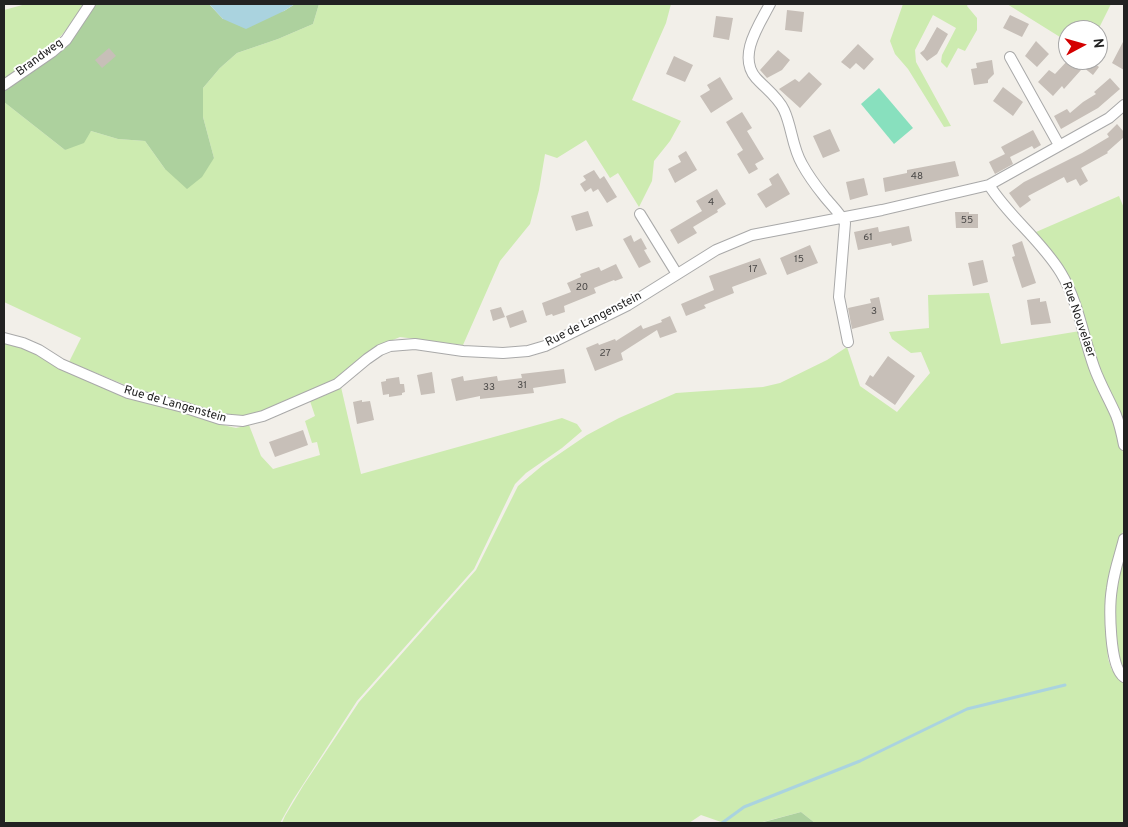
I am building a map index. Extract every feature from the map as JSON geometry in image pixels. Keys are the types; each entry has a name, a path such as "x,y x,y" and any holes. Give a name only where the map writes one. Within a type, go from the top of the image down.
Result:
{"street":[{"name":"Brandweg","path":"4,85 66,40 90,4"},
{"path":"770,4 751,43 748,54 749,66 783,109 790,128 794,148 802,165 844,223 839,297 848,342"},
{"path":"1010,57 1059,146"},
{"path":"842,218 989,185 1109,118 1124,105"},
{"name":"Rue Nouvelaer","path":"989,185 1009,212 1028,229 1062,274 1072,298 1094,368 1118,420 1124,445"},
{"path":"640,214 677,274"},
{"name":"Rue de Langenstein","path":"4,338 39,350 61,364 128,393 220,419 243,421 263,416 329,388 349,375 380,350 390,346 414,344 463,351 503,353 528,351 546,346 628,305 716,250 735,241 752,235 842,218"},
{"path":"1124,539 1111,588 1113,653 1115,664 1120,674 1124,677"}],"green space":[{"path":"26,4 83,4 68,28 49,48 28,65 4,80 4,10"},
{"path":"94,4 209,4 223,19 284,11 295,4 319,4 313,24 278,39 237,53 220,68 203,88 203,117 214,158 202,177 187,189 165,169 145,141 118,139 91,131 84,143 65,150 4,102 4,85 52,52"},
{"path":"319,4 671,4 666,23 632,100 681,121 670,141 654,161 652,181 639,207 618,173 610,178 586,140 557,158 545,154 539,190 530,224 500,261 463,345 400,337 381,345 330,384 247,418 217,415 180,400 135,389 69,362 81,338 4,302 4,102 65,150 91,131 118,139 145,141 165,169 214,158 203,117 203,88 220,68 237,53 278,39 313,24"},
{"path":"903,4 968,4 967,6 977,18 977,30 965,51 958,48 947,68 941,62 942,55 956,28 933,15 915,50 916,62 951,126 944,127 908,69 895,54 890,41"},
{"path":"1007,4 1111,4 1103,20 1058,20 1058,36"},
{"path":"879,88 913,128 894,144 861,104"},
{"path":"1119,196 1124,208 1124,432 1044,243 1036,232"},
{"path":"989,293 1001,344 1080,331 1118,427 1124,457 1124,529 1111,566 1108,586 1107,641 1108,659 1112,670 1124,682 1124,823 815,823 801,812 759,823 724,823 701,815 689,823 282,823 303,786 359,702 476,570 518,486 543,465 587,435 619,418 676,393 763,387 780,383 827,360 847,347 860,386 897,412 930,373 921,352 911,353 892,339 889,332 929,328 928,295"},
{"path":"4,343 17,345 182,411 236,428 249,425 261,456 273,469 320,455 317,442 312,443 305,421 315,416 310,401 341,387 361,474 562,418 577,424 582,431 562,448 526,473 515,484 474,569 357,701 280,823 7,823 4,820"},
{"path":"1124,551 1124,673 1116,658 1114,588"},
{"path":"801,812 815,823 760,823"}],"water":[{"path":"209,4 295,4 246,29 223,19"}],"building":[{"path":"787,10 804,12 802,32 785,30"},
{"path":"1010,15 1029,24 1022,37 1003,28"},
{"path":"716,16 733,18 729,40 713,37"},
{"path":"937,27 948,34 937,54 927,61 920,53 924,50"},
{"path":"1124,40 1124,70 1112,63"},
{"path":"1036,41 1049,54 1037,67 1025,56"},
{"path":"858,44 874,59 864,70 856,63 850,69 841,62"},
{"path":"109,48 116,56 102,68 95,60"},
{"path":"778,50 790,60 782,70 767,78 760,70"},
{"path":"674,56 693,65 685,82 666,74"},
{"path":"992,60 994,74 988,80 988,83 974,85 971,69 977,68 976,63"},
{"path":"1049,70 1055,74 1059,70 1081,70 1064,89 1062,86 1053,96 1038,82"},
{"path":"1087,70 1097,70 1093,75"},
{"path":"809,72 822,84 800,108 779,89 795,79 799,82"},
{"path":"720,77 733,99 711,113 700,96 710,90 707,85"},
{"path":"1110,78 1120,89 1098,108 1061,129 1054,116 1067,109 1070,113 1096,94 1094,92"},
{"path":"1003,87 1023,102 1013,116 993,101"},
{"path":"742,112 752,128 747,131 764,159 755,164 758,169 749,174 737,154 743,150 726,122"},
{"path":"1117,124 1124,132 1124,137 1108,153 1081,168 1088,181 1080,186 1076,179 1067,183 1064,177 1028,196 1031,200 1020,208 1009,193 1024,182 1082,153 1109,137 1107,134"},
{"path":"830,129 840,151 823,158 813,136"},
{"path":"1033,130 1041,145 1034,149 1032,146 1010,157 1013,164 995,174 989,162 1005,154 1001,147"},
{"path":"686,151 697,170 675,183 668,169 681,162 678,156"},
{"path":"955,161 959,176 885,192 883,178 907,173 907,170"},
{"path":"594,170 600,179 604,176 617,197 607,203 598,189 593,192 591,188 585,192 580,184 586,180 583,176"},
{"path":"778,173 790,194 766,208 757,194 772,185 769,179"},
{"path":"864,178 868,195 850,200 846,182"},
{"path":"717,189 726,204 717,210 718,212 693,227 697,233 678,244 670,230 702,211 696,201"},
{"path":"588,211 593,226 576,231 571,216"},
{"path":"955,212 978,214 978,228 956,228"},
{"path":"909,226 912,241 892,246 891,243 858,250 854,232 878,227 879,232"},
{"path":"631,235 634,242 641,238 647,249 644,250 651,262 639,268 623,239"},
{"path":"1022,241 1036,283 1022,288 1012,257 1015,256 1012,245"},
{"path":"810,245 818,263 787,275 780,258"},
{"path":"760,258 767,274 732,287 734,293 704,305 706,308 686,316 681,304 714,290 709,276"},
{"path":"983,260 988,282 973,286 968,263"},
{"path":"616,264 623,278 594,288 596,293 564,306 565,312 546,316 542,303 571,292 567,283 581,277 580,274 599,267 601,271"},
{"path":"879,297 884,320 852,329 848,308 871,303 870,299"},
{"path":"1040,298 1040,302 1046,301 1051,323 1031,325 1027,300"},
{"path":"501,307 505,317 493,321 490,310"},
{"path":"523,310 527,322 510,328 506,316"},
{"path":"670,316 677,332 660,338 657,330 621,353 623,360 595,371 586,348 615,339 616,341 641,325 643,329 662,322 661,320"},
{"path":"888,356 915,376 895,405 865,384 870,375 873,377"},
{"path":"564,369 566,383 533,388 534,393 480,399 480,396 456,401 451,379 463,376 464,381 497,376 498,381 522,378 521,374"},
{"path":"432,372 435,393 421,395 417,375"},
{"path":"399,377 400,384 404,384 405,392 402,395 389,397 389,394 383,395 381,382 386,381 386,379"},
{"path":"362,400 362,402 370,401 374,420 357,424 353,402"},
{"path":"303,430 308,445 275,457 269,442"}],"waterway":[{"path":"722,823 744,807 860,761 967,709 1065,685"}]}
